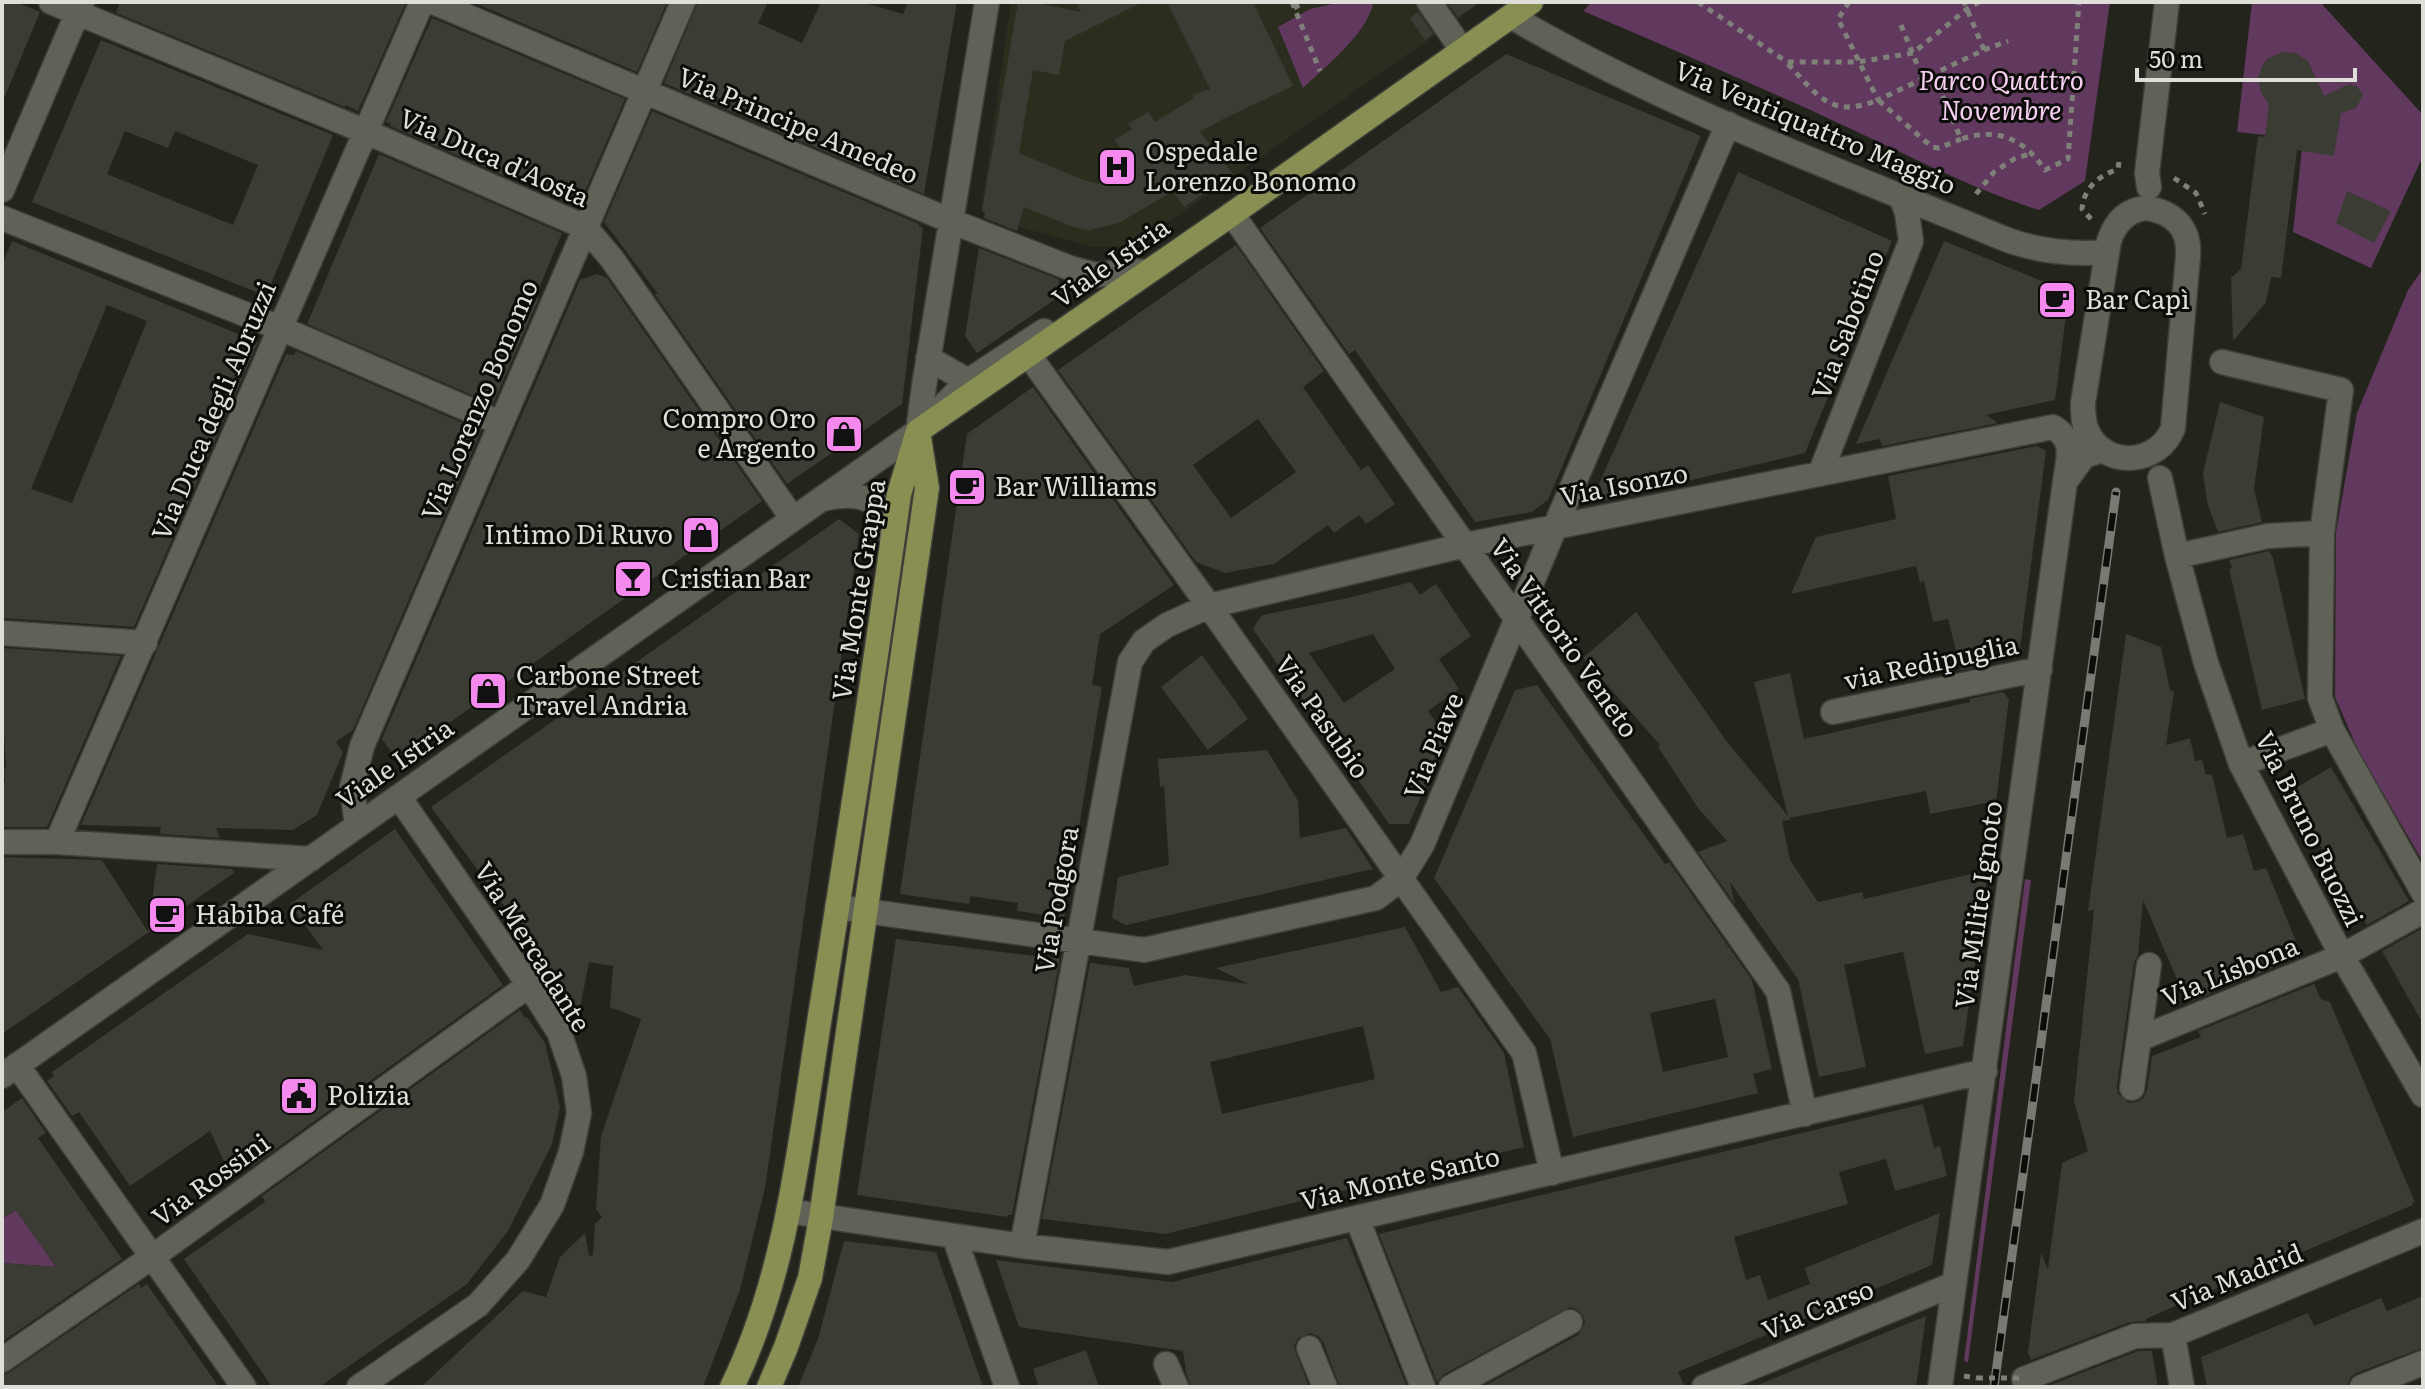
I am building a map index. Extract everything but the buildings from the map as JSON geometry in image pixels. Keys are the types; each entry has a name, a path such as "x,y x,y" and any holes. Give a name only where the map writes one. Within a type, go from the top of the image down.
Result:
{"main road":[{"name":"Viale Istria","path":"918,431 1140,272 1232,214 1460,46 1522,10"},
{"name":"Via Monte Grappa","path":"732,1387 755,1333 774,1274 788,1211 899,494 918,431"},
{"name":"Via Monte Grappa","path":"769,1387 810,1278 821,1218 927,488 918,431"}],"street":[{"name":"Via Duca d'Aosta","path":"51,2 80,7 585,227 612,259 793,519"},
{"name":"Via Duca degli Abruzzi","path":"57,842 422,2"},
{"name":"Via Principe Amedeo","path":"433,2 951,221 1070,268 1096,275 1140,272"},
{"name":"Via Lorenzo Bonomo","path":"357,826 352,787 362,746 683,2"},
{"path":"918,431 987,2"},
{"path":"1429,2 1460,46"},
{"path":"2148,209 2147,173 2167,2"},
{"path":"2,190 80,7"},
{"name":"Via Ventiquattro Maggio","path":"1522,10 1569,50 1728,124 1901,196 2024,246 2107,252"},
{"name":"Viale Istria","path":"10,1070 918,431 968,381 1140,272 1460,46"},
{"name":"Via Piave","path":"864,910 1144,950 1376,898 1401,879 1422,845 1728,124"},
{"name":"Via Sabotino","path":"1820,474 1911,241 1901,196"},
{"path":"2148,209 2168,213 2178,221 2189,244 2173,428 2166,442 2151,453 2127,459 2103,450 2087,433 2083,410 2113,229 2121,218 2148,209"},
{"name":"Via Vittorio Veneto","path":"1232,214 1778,991 1805,1114"},
{"path":"2,218 280,328 500,423"},
{"name":"Via Pasubio","path":"1028,354 1524,1053 1552,1173"},
{"path":"928,358 968,381"},
{"path":"2222,362 2341,390 2322,533 2320,698 2332,730 2423,892"},
{"name":"Via Isonzo","path":"1209,606 1465,545 2053,427 2083,410"},
{"path":"2053,427 2064,434 2070,448 2065,482"},
{"path":"2065,482 2084,456 2103,450"},
{"name":"Via Bruno Buozzi","path":"2151,453 2206,663 2241,764 2342,956 2423,1095"},
{"name":"Via Milite Ignoto","path":"1940,1387 2065,482"},
{"path":"821,499 859,496 881,507 889,518 892,544"},
{"path":"2177,556 2268,536 2322,533"},
{"name":"Via Podgora","path":"1022,1246 1130,662 1144,641 1167,625 1209,606"},
{"path":"2,633 145,643"},
{"name":"via Redipuglia","path":"1833,712 2040,669"},
{"path":"2241,764 2332,730"},
{"name":"Via Mercadante","path":"359,1387 478,1305 518,1260 552,1205 571,1152 579,1113 574,1076 559,1032 399,797"},
{"path":"2,842 57,842 311,859"},
{"path":"837,907 864,910"},
{"name":"Via Lisbona","path":"2139,1039 2342,956 2423,911"},
{"name":"Via Lisbona","path":"2132,1088 2149,965"},
{"name":"Via Rossini","path":"2,1360 152,1257 529,985"},
{"path":"10,1070 152,1257 244,1387"},
{"name":"Via Monte Santo","path":"821,1218 1022,1246 1168,1262 1985,1071"},
{"path":"788,1211 821,1218"},
{"path":"1357,1218 1423,1387"},
{"name":"Via Madrid","path":"2022,1379 2135,1336 2173,1335 2423,1231"},
{"path":"954,1236 1007,1387"},
{"name":"Via Carso","path":"1704,1387 1954,1284"},
{"path":"1451,1387 1570,1322"},
{"path":"2173,1335 2182,1387"},
{"path":"1309,1348 1325,1387"},
{"path":"2362,1387 2423,1363"},
{"path":"1166,1364 1176,1387"}],"path":[{"path":"1304,2 1293,5 1320,71"},
{"path":"1698,2 1787,62 1817,95 1848,109 1878,100 2008,41"},
{"path":"1849,2 1838,19 1878,100 1932,147 1939,148 1961,139 1992,134 2011,138 2033,153 2045,170 2068,159 2079,2"},
{"path":"1787,62 1857,62 1913,53 1965,5 1979,2"},
{"path":"1965,5 1984,50"},
{"path":"1901,25 1923,79"},
{"path":"1933,74 1961,139"},
{"path":"1976,194 1994,172 2014,159 2033,153"},
{"path":"2082,209 2086,191 2107,173 2118,169 2120,154"},
{"path":"1968,1377 2022,1379"}],"shaded area":[{"name":"Ospedale Lorenzo Bonomo","path":"1011,2 1482,2 1179,215 1128,246 1093,247 1019,227 981,211"}],"green space":[{"path":"1342,2 1374,2 1354,38 1303,88 1278,27 1310,9"},
{"name":"Parco Quattro Novembre","path":"1592,2 2110,2 2085,181 2039,210 2013,201 1583,11"},
{"path":"2252,2 2320,2 2423,115 2423,156 2371,268 2293,232 2303,139 2237,132"},
{"path":"2423,269 2423,862 2358,750 2335,697 2336,532 2357,413 2408,290"},
{"path":"2025,879 2031,880 1968,1362 1964,1361"},
{"path":"16,1210 56,1267 2,1263 2,1219"}],"railway":[{"path":"1994,1387 2116,492"}],"place":[{"name":"Ospedale Lorenzo Bonomo","path":"1117,167"},
{"name":"Bar Capì","path":"2057,300"},
{"name":"Compro Oro e Argento","path":"844,434"},
{"name":"Bar Williams","path":"967,487"},
{"name":"Intimo Di Ruvo","path":"701,535"},
{"name":"Cristian Bar","path":"633,579"},
{"name":"Carbone Street Travel Andria","path":"488,691"},
{"name":"Habiba Café","path":"167,915"},
{"name":"Polizia","path":"299,1096"}]}
